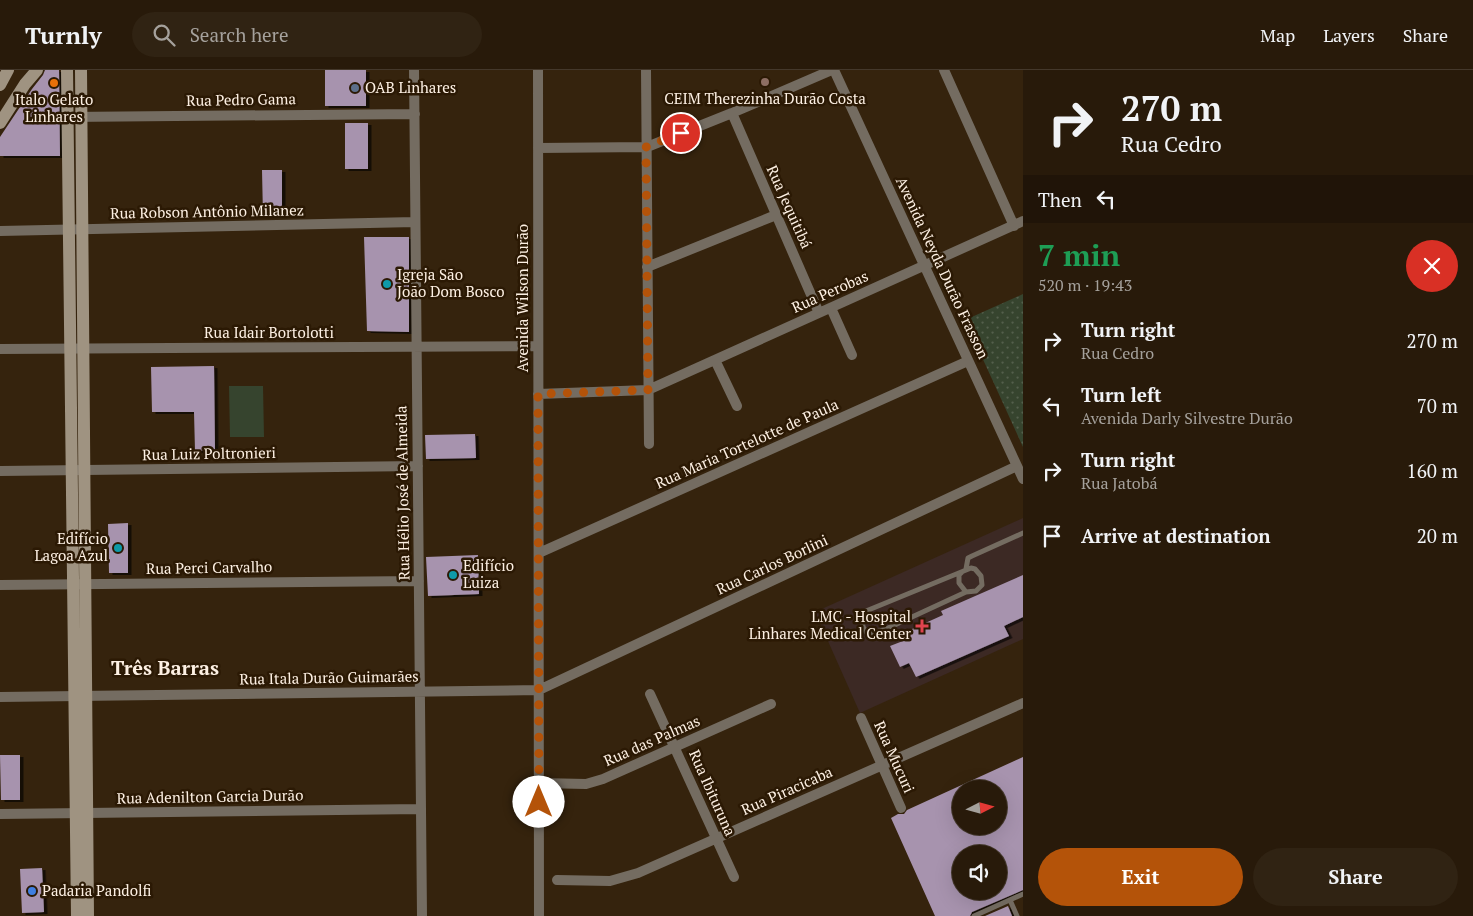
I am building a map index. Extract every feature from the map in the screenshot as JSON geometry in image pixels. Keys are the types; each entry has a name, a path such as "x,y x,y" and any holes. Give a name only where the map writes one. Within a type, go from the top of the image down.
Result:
{"main road":[{"path":"0,85 8,70"},
{"path":"0,123 25,84 37,70"},
{"path":"67,70 75,117"},
{"path":"77,916 81,813 75,117 81,70"},
{"path":"81,813 88,916"}],"street":[{"name":"Rua Hélio José de Almeida","path":"414,70 422,916"},
{"name":"Avenida Wilson Durão","path":"538,70 540,916"},
{"path":"646,70 649,444"},
{"path":"538,148 646,147 833,70"},
{"name":"Avenida Neyda Durão Frasson","path":"833,70 1023,479"},
{"path":"944,70 1018,223"},
{"name":"Rua Jequitibá","path":"732,113 819,313"},
{"name":"Rua Pedro Gama","path":"75,117 414,114"},
{"path":"647,267 776,215"},
{"name":"Rua Robson Antônio Milanez","path":"0,231 415,222"},
{"name":"Rua Perobas","path":"648,390 1018,223"},
{"path":"831,308 852,356"},
{"name":"Rua Idair Bortolotti","path":"0,349 538,346"},
{"path":"715,360 737,406"},
{"name":"Rua Maria Tortelotte de Paula","path":"539,554 968,361"},
{"path":"538,394 648,390"},
{"name":"Rua Luiz Poltronieri","path":"0,471 418,466"},
{"name":"Rua Carlos Borlini","path":"539,690 1017,466"},
{"name":"Rua Perci Carvalho","path":"0,585 419,581"},
{"name":"Rua Itala Durão Guimarães","path":"0,697 539,690"},
{"name":"Rua Ibituruna","path":"650,694 734,877"},
{"name":"Rua Piracicaba","path":"558,880 610,881 638,873 1023,703"},
{"name":"Rua das Palmas","path":"539,783 586,784 604,779 771,704"},
{"name":"Rua Mucuri","path":"861,718 901,808"},
{"name":"Rua Adenilton Garcia Durão","path":"0,814 421,809"}],"lane":[{"path":"966,592 959,583 959,575 964,570 968,558 1023,533"},
{"path":"975,569 981,576 982,585 976,591 966,592 886,629 867,633 862,615 866,611 964,570 975,569"},
{"path":"974,916 986,914 1023,894"},
{"path":"1010,900 1017,916"}],"shaded area":[{"name":"LMC - Hospital Linhares Medical Center","path":"1023,518 1023,639 860,713 815,612"}],"green space":[{"path":"1023,294 1023,447 965,320"},
{"path":"229,386 263,386 264,437 230,437"}],"building":[{"path":"45,70 59,70 60,156 0,156 0,137"},
{"path":"325,70 366,70 366,106 325,106"},
{"path":"345,123 368,123 368,169 345,169"},
{"path":"262,170 282,170 282,216 263,216"},
{"name":"Igreja São João Dom Bosco","path":"364,237 409,237 409,332 367,331"},
{"path":"214,366 215,451 195,451 194,412 152,412 151,367"},
{"path":"475,434 476,458 426,459 425,435"},
{"name":"Edifício Lagoa Azul","path":"128,523 128,573 109,573 108,524"},
{"name":"Edifício Luiza","path":"478,555 479,594 428,596 426,557"},
{"path":"1023,575 1023,617 1004,626 1009,636 916,677 909,663 900,667 890,646 903,641 901,634 943,615 941,611"},
{"path":"0,755 20,755 20,800 1,800"},
{"path":"1023,757 1023,890 1007,897 1007,845 952,845 952,900 1000,900 972,912 970,916 935,916 891,818 898,814 904,814 907,810 952,789 952,835 1008,835 1008,780 973,780"},
{"name":"Padaria Pandolfi","path":"42,868 44,912 22,913 20,869"},
{"path":"1008,906 1012,916 985,916"}],"place":[{"name":"CEIM Therezinha Durão Costa","path":"765,82"},
{"name":"Italo Gelato Linhares","path":"54,83"},
{"name":"OAB Linhares","path":"355,88"},
{"name":"Igreja São João Dom Bosco","path":"387,284"},
{"name":"Edifício Lagoa Azul","path":"118,548"},
{"name":"Edifício Luiza","path":"453,575"},
{"name":"LMC - Hospital Linhares Medical Center","path":"922,626"},
{"name":"Padaria Pandolfi","path":"32,891"}],"district":[{"name":"Três Barras","path":"165,668"}],"route":[{"path":"539,802 538,394 648,390 646,147 681,133"}]}
